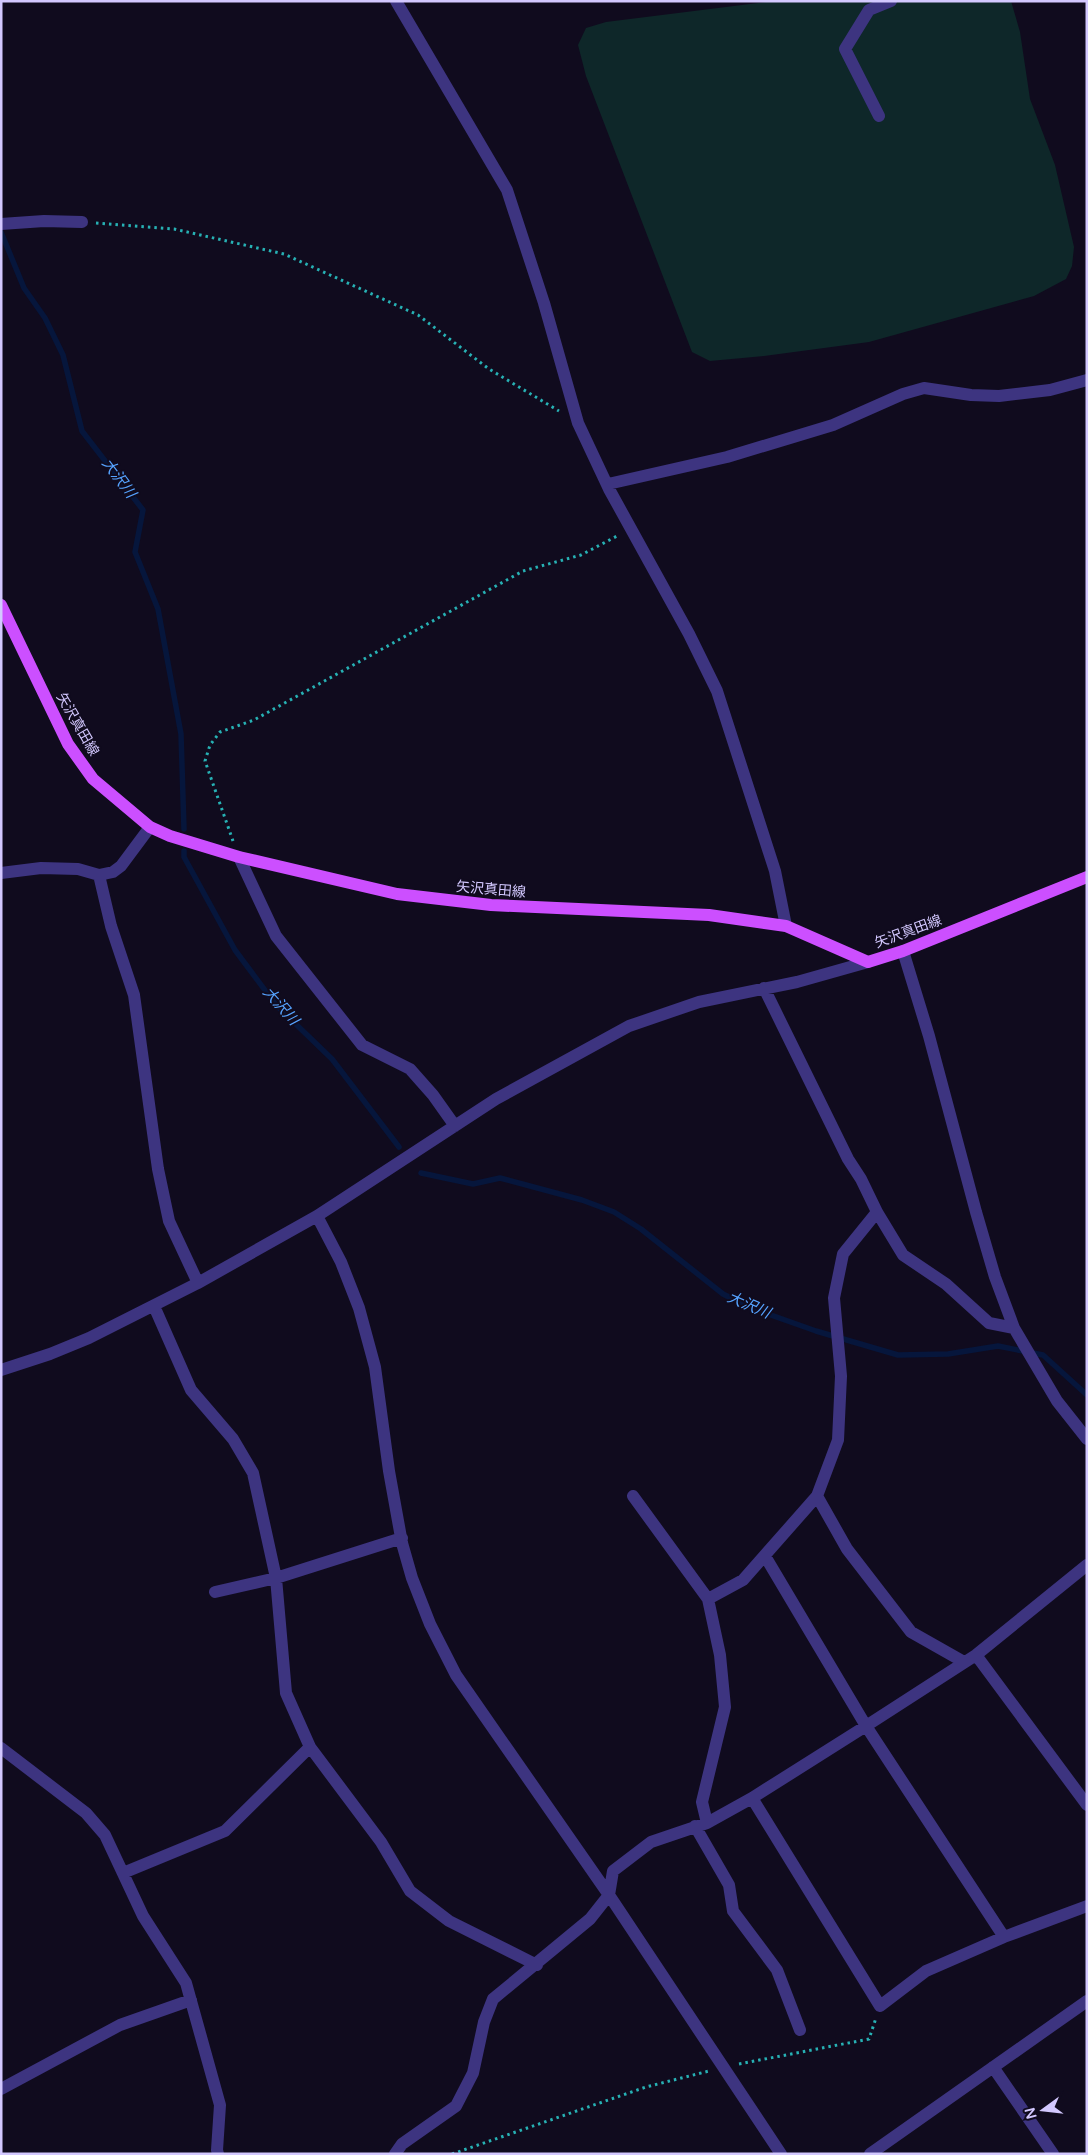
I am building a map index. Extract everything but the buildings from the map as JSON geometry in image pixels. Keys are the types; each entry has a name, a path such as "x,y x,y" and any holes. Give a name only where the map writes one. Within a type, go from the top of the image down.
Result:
{"main road":[{"name":"矢沢真田線","path":"1,605 68,744 93,779 150,827 170,836 239,857 397,894 491,905 709,915 786,926 868,962 903,951 1087,877"}],"street":[{"path":"396,1 507,190 541,294 578,423 717,691 776,871 786,926"},
{"path":"879,116 845,49 869,10 891,1"},
{"path":"1,224 44,221 82,222"},
{"path":"608,484 727,457 824,428 903,394 924,388 970,396 999,396 1050,390 1087,380"},
{"path":"1,873 41,868 78,869 99,875 113,872 122,866 150,827"},
{"path":"239,857 276,936 362,1045 410,1069 433,1095 455,1126"},
{"path":"99,875 111,926 134,995 158,1169 169,1221 198,1283"},
{"path":"903,951 987,1249 1014,1328 1058,1401 1087,1439"},
{"path":"1,1370 50,1354 154,1306 198,1283 318,1216 455,1126 536,1076 629,1026 699,1002 797,982 868,962"},
{"path":"764,988 848,1159 903,1255 946,1284 989,1322 1014,1328"},
{"path":"708,1600 743,1580 817,1496 838,1440 840,1376 834,1298 843,1254 877,1212"},
{"path":"318,1216 341,1262 359,1308 373,1359 402,1538 412,1578 430,1624 456,1675 610,1895 781,2154"},
{"path":"154,1306 191,1390 233,1440 253,1473 276,1578 286,1693 310,1747 381,1842 410,1891 448,1921 537,1965"},
{"path":"633,1496 708,1600 720,1655 725,1707 702,1802 701,1825 729,1885 733,1911 777,1970 800,2030"},
{"path":"817,1496 847,1549 911,1632 964,1662"},
{"path":"215,1592 276,1578 402,1538"},
{"path":"765,1556 866,1726 1004,1937"},
{"path":"395,2154 402,2144 456,2106 473,2073 484,2022 493,1999 537,1965 590,1919 610,1895 613,1871 651,1842 701,1825 752,1798 976,1655 1087,1565"},
{"path":"976,1655 1087,1805"},
{"path":"123,1873 225,1831 310,1747"},
{"path":"1,1748 86,1813 104,1835 143,1916 186,1983 220,2105 218,2154"},
{"path":"752,1798 880,2006 926,1971 1004,1937 1087,1906"},
{"path":"1,2089 120,2025 191,2000"},
{"path":"870,2154 1087,2001"},
{"path":"993,2067 1053,2154"}],"path":[{"path":"82,222 174,228 284,254 418,315 489,368 578,423"},
{"path":"239,857 205,761 210,745 220,732 254,720 524,571 581,555 632,528"},
{"path":"452,2154 646,2087 723,2068 869,2038 880,2006"}],"green space":[{"path":"774,1 1011,1 1020,32 1030,99 1055,165 1074,247 1072,266 1066,279 1034,296 869,342 710,361 692,352 586,76 578,45 586,28 606,22"}],"waterway":[{"name":"大沢川","path":"1,232 24,288 45,318 63,355 82,431 143,510 135,552 158,609 181,734 184,829"},
{"name":"大沢川","path":"184,851 184,857 235,950 276,1005 332,1059 399,1147"},
{"name":"大沢川","path":"421,1173 473,1184 500,1178 582,1200 614,1212 641,1229 723,1294 751,1308 816,1331 898,1355 948,1354 998,1346 1043,1355 1087,1395"}]}
